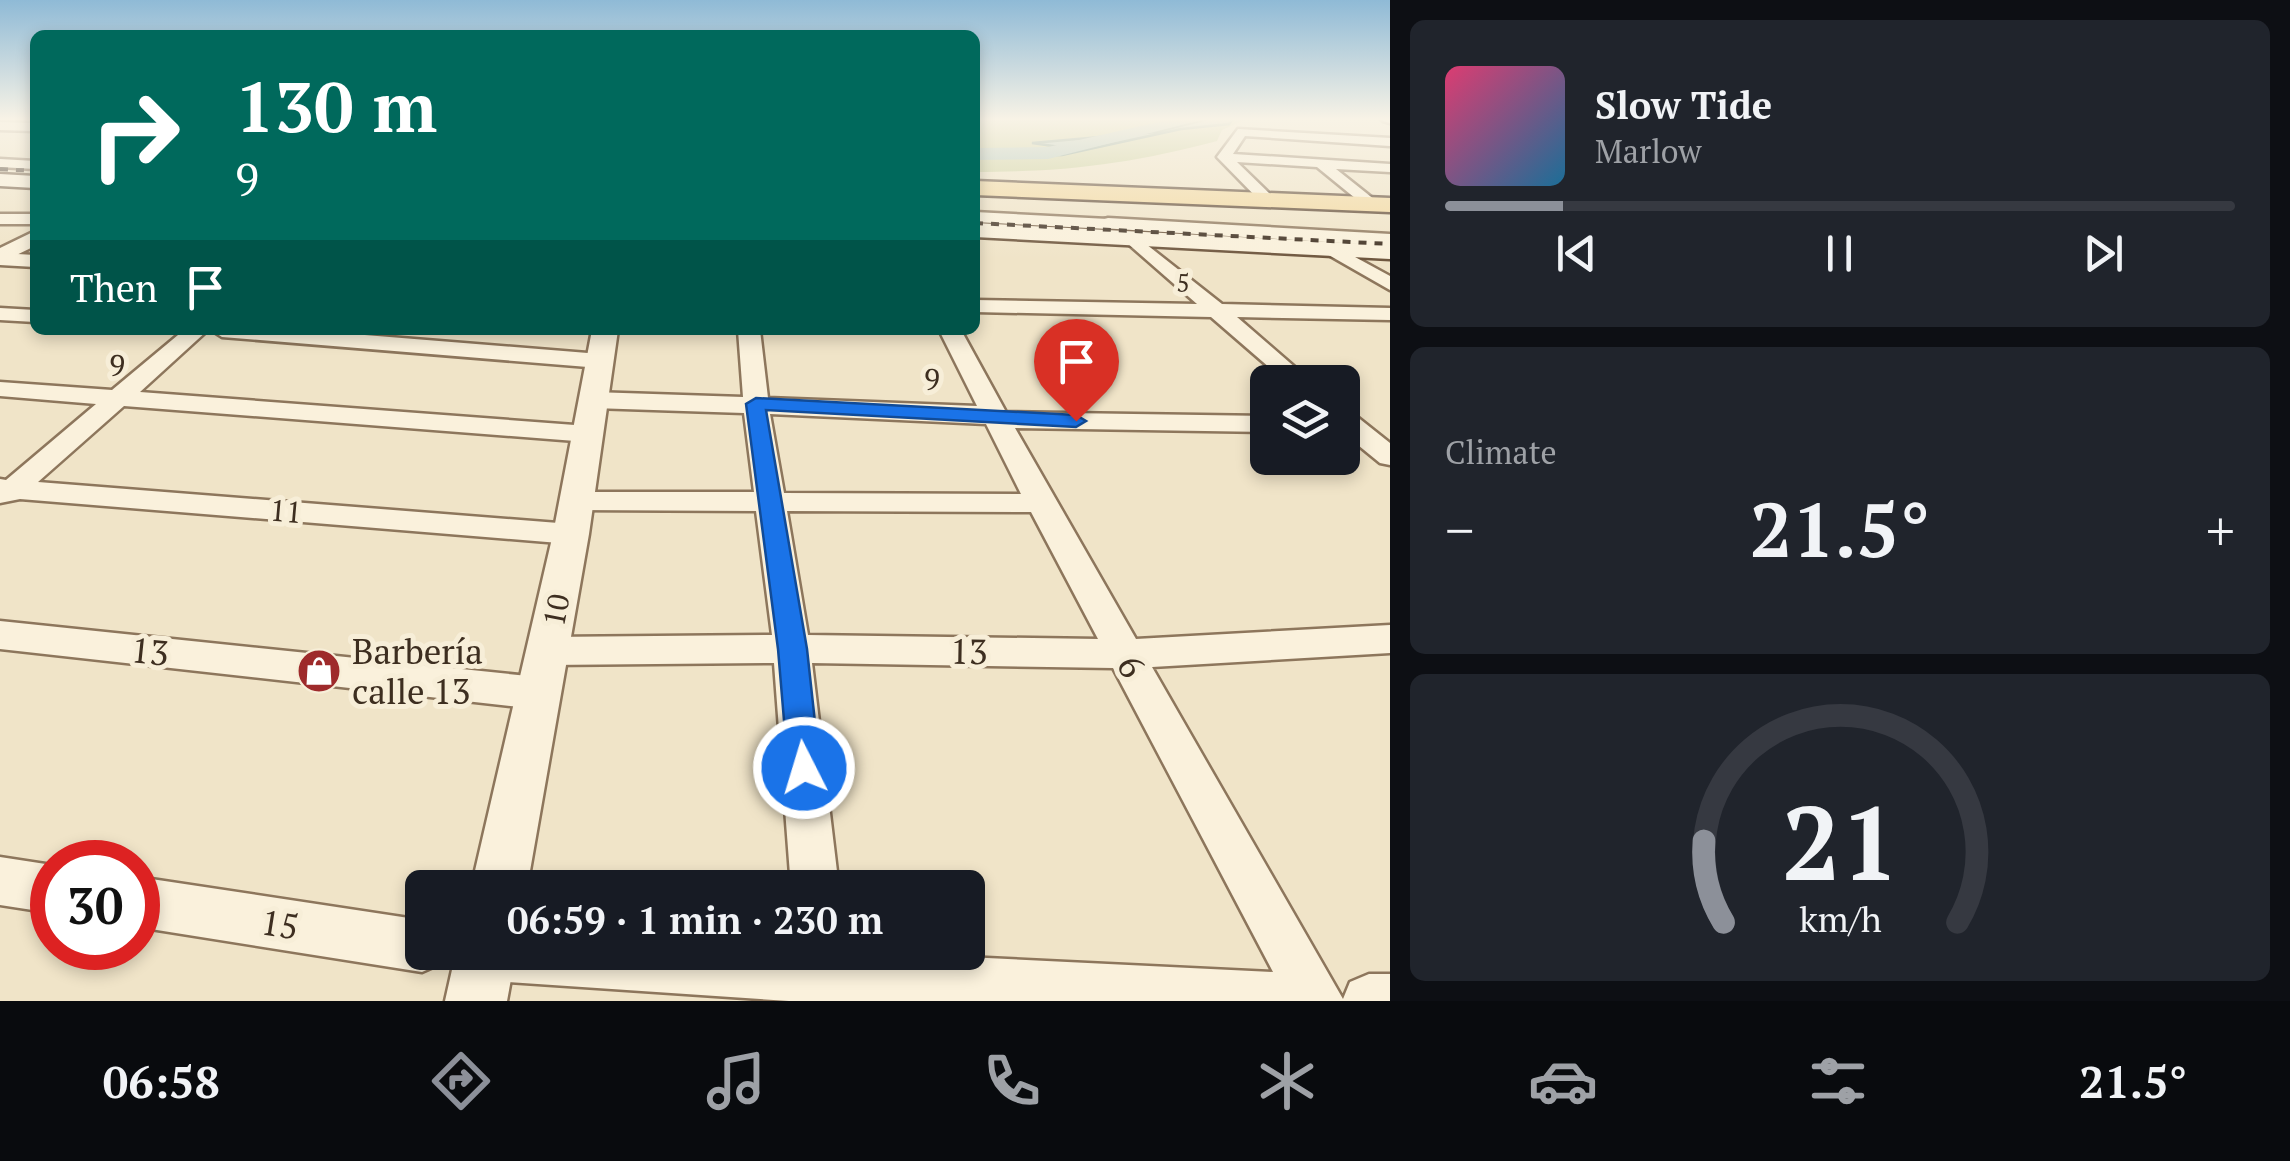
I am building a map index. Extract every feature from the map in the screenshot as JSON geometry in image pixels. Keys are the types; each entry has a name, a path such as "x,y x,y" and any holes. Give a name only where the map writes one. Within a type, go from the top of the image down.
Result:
{"main road":[{"path":"0,180 30,182"},
{"path":"980,188 1381,204"},
{"path":"980,230 1120,233 1390,252"}],"street":[{"path":"1233,166 1268,200"},
{"path":"1323,166 1381,204"},
{"path":"1350,166 1390,168"},
{"path":"1079,193 1120,233 1280,365"},
{"path":"980,218 1120,233 1390,240"},
{"path":"0,220 30,219"},
{"path":"0,258 30,240"},
{"path":"1333,250 1390,284"},
{"path":"0,258 30,261"},
{"name":"5","path":"980,306 1390,314"},
{"path":"0,314 30,316"},
{"path":"4,492 190,335"},
{"path":"259,335 596,381"},
{"path":"749,335 792,649 813,870"},
{"name":"6","path":"953,335 1041,503 1317,1001"},
{"name":"9","path":"0,389 117,398 596,381 756,404 973,413 1000,420 1250,424"},
{"name":"10","path":"503,870 574,518 596,381"},
{"path":"1360,424 1390,425"},
{"path":"1360,434 1390,457"},
{"name":"11","path":"4,492 574,518 770,501 1041,503"},
{"name":"13","path":"0,635 538,693"},
{"name":"13","path":"548,651 792,649 1124,654 1390,639"},
{"path":"0,881 30,886"},
{"name":"15","path":"160,905 405,943"},
{"path":"623,970 1308,1001"},
{"path":"1370,1001 1390,1001"}],"green space":[{"path":"980,166 1087,166 980,172"}],"railway":[{"path":"0,169 30,171"},
{"path":"980,223 1390,244"}],"place":[{"name":"Barbería calle 13","path":"319,671"}],"route":[{"path":"804,768 792,649 756,404 973,413 1000,420 1076,421"}]}
